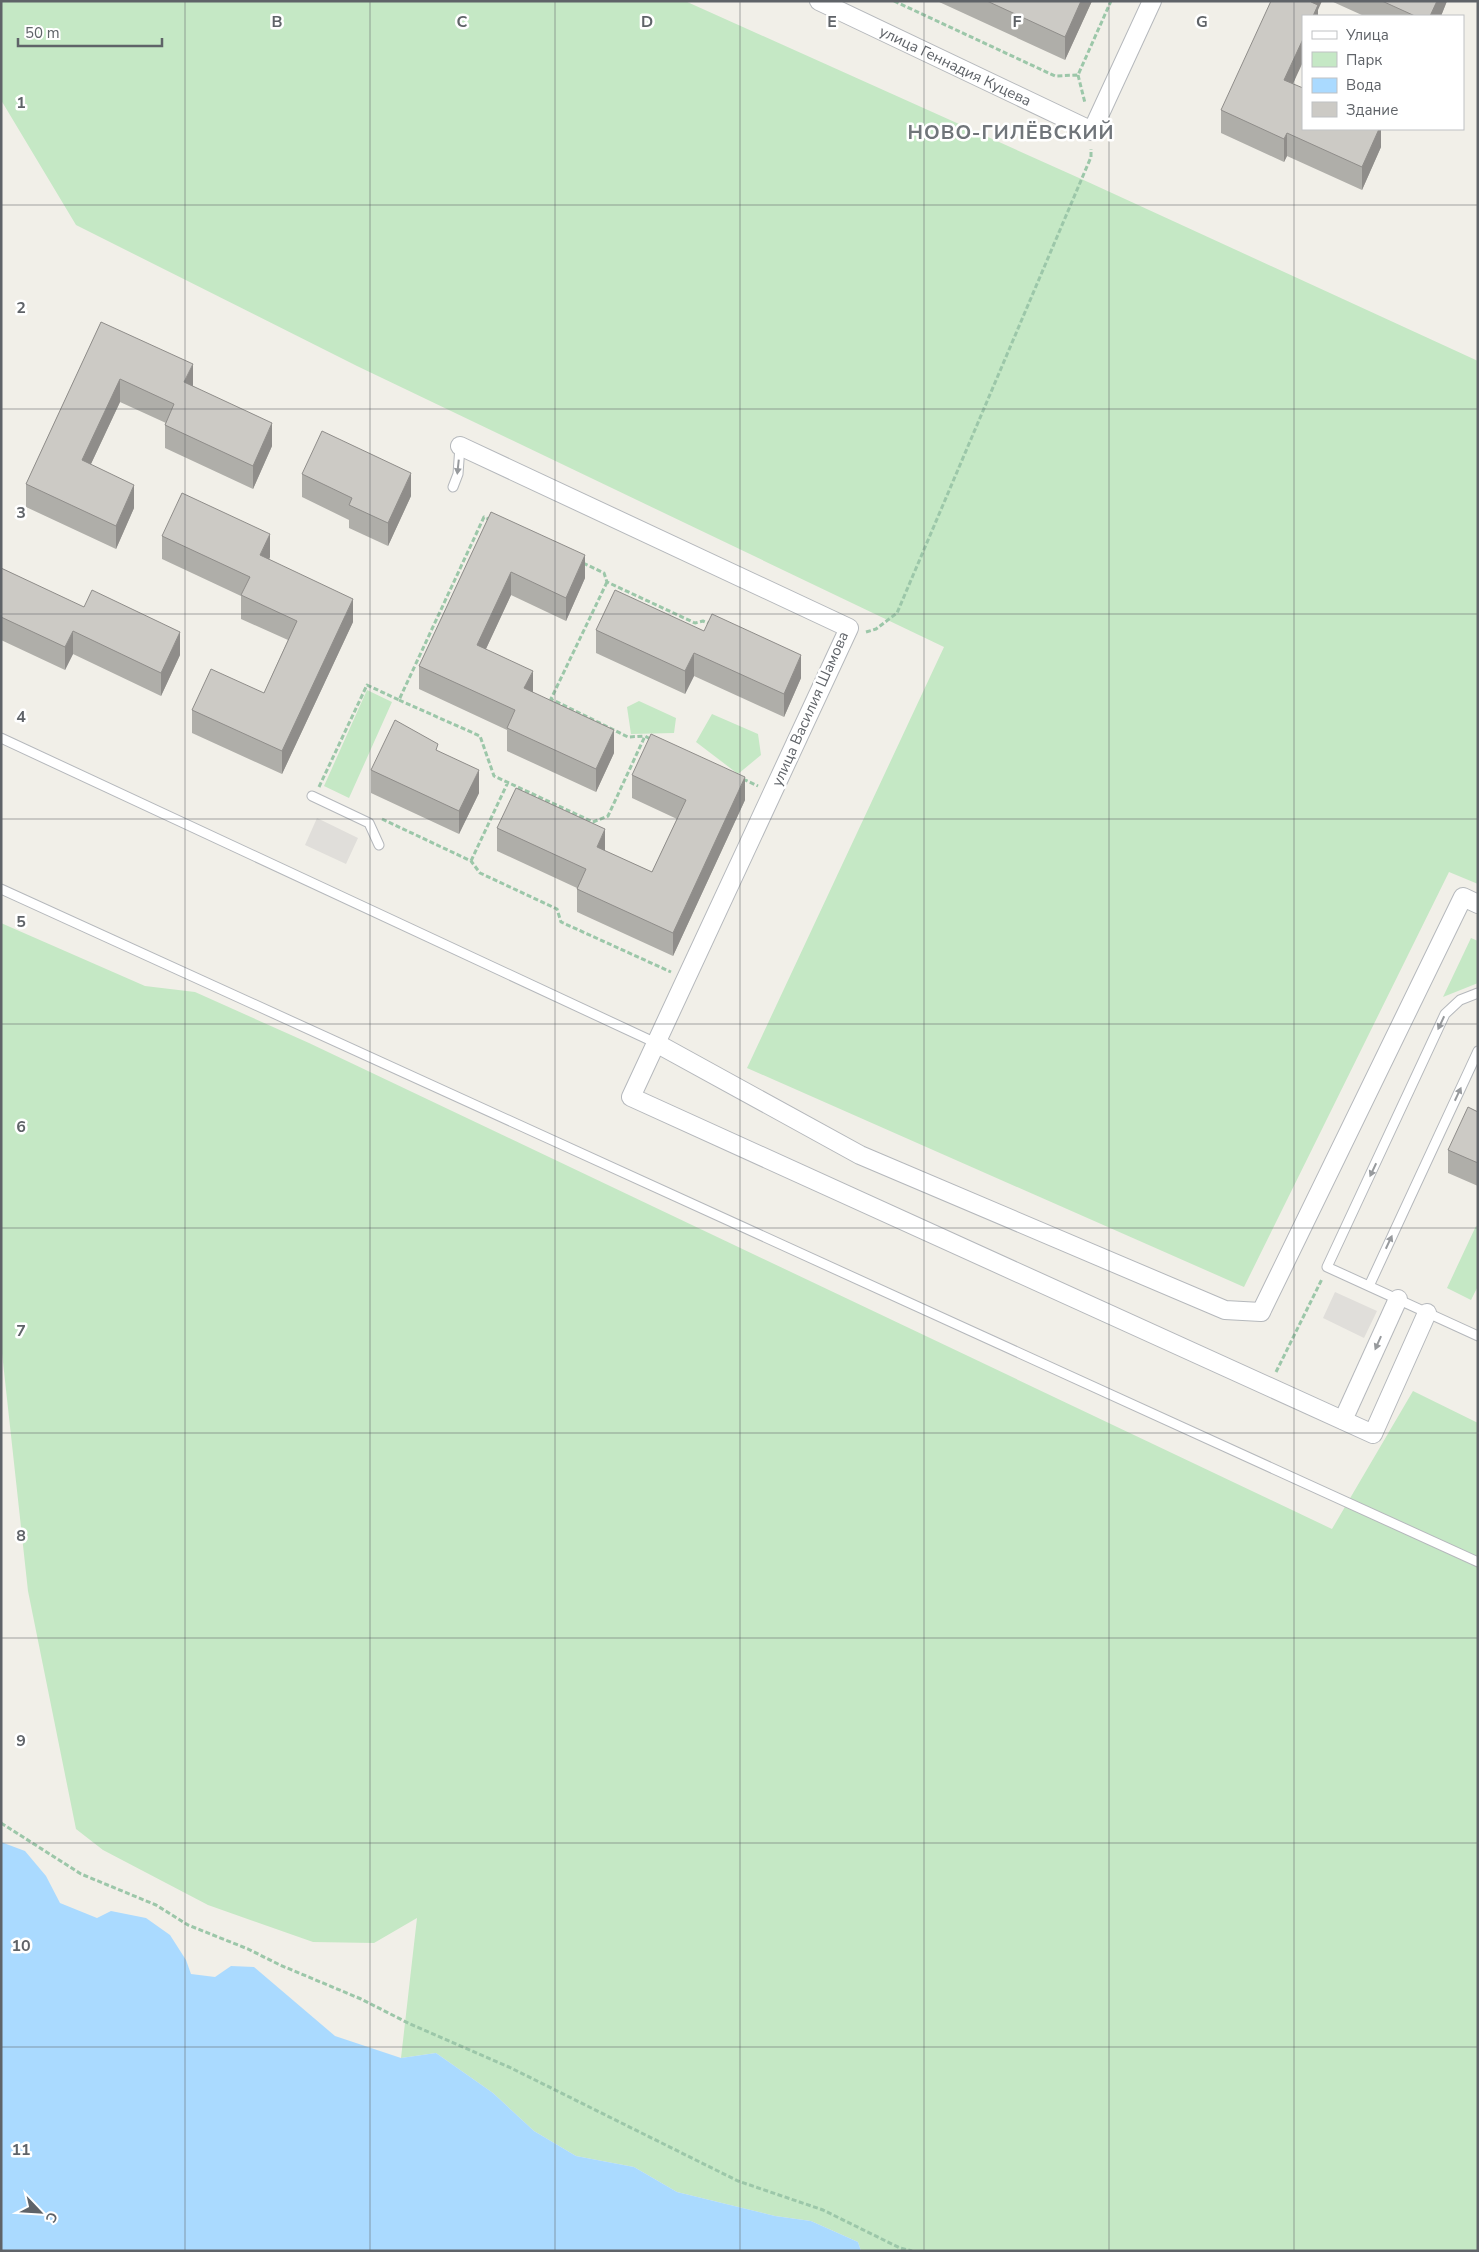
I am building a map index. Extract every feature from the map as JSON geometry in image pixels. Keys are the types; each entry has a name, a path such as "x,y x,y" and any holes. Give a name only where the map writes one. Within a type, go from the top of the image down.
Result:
{"street":[{"name":"улица Геннадия Куцева","path":"819,1 1092,131 1152,1"},
{"name":"улица Василия Шамова","path":"460,446 849,628 631,1097 1343,1420"},
{"path":"656,1043 860,1156 1225,1310 1261,1312 1463,898 1478,904"},
{"path":"1398,1299 1343,1420 1373,1434 1428,1313"}],"lane":[{"path":"453,487 458,474 460,446"},
{"path":"1,738 656,1043"},
{"path":"315,793 369,823 379,845"},
{"path":"1,889 1478,1562"},
{"path":"1478,994 1460,1000 1445,1014 1327,1267 1478,1336"},
{"path":"1369,1286 1478,1052"}],"path":[{"path":"894,1 1055,76 1078,75 1111,1"},
{"path":"857,635 876,629 897,613 1091,157"},
{"path":"398,700 484,517 492,521"},
{"path":"578,561 604,573 607,582 551,699 628,737 645,736 654,740"},
{"path":"607,582 695,623 704,621 712,625"},
{"path":"315,793 367,686 480,736 494,776 593,822 608,816 645,736"},
{"path":"735,776 761,787"},
{"path":"471,861 508,782"},
{"path":"381,819 471,861 480,873 557,909 561,922 672,972 677,964"},
{"path":"1,1823 80,1874 156,1905 188,1925 361,1998 410,2024 509,2067 738,2181 823,2210 900,2248 912,2251"}],"shaded area":[{"path":"317,818 358,838 346,864 305,845"},
{"path":"1335,1292 1377,1311 1364,1338 1323,1318"}],"green space":[{"path":"1,1 685,1 1088,182 1478,361 1478,884 1449,872 1244,1287 747,1068 944,647 357,366 76,225 1,100"},
{"path":"367,690 392,702 349,798 324,786"},
{"path":"639,701 676,718 674,733 631,734 627,707"},
{"path":"712,714 758,734 761,755 738,774 696,742"},
{"path":"1,923 145,986 195,992 309,1043 1332,1529 1413,1391 1478,1423 1478,2251 861,2251 858,2242 811,2221 775,2216 677,2192 634,2167 576,2156 534,2131 493,2093 436,2053 401,2058 417,1918 374,1943 313,1942 208,1905 103,1850 76,1829 28,1591 1,1344"},
{"path":"1471,938 1478,941 1478,983 1443,997"},
{"path":"1476,1226 1478,1227 1478,1286 1471,1300 1447,1288"}],"water":[{"path":"1,1842 25,1851 46,1876 60,1903 97,1918 111,1911 146,1918 170,1935 186,1960 191,1974 215,1977 231,1966 254,1967 335,2036 401,2058 436,2053 493,2093 534,2131 576,2156 634,2167 677,2192 775,2216 811,2221 858,2242 861,2251 1,2251"}],"building":[{"path":"987,1 1081,1 1065,37"},
{"path":"1271,1 1312,1 1318,5 1313,15 1302,15 1302,41 1284,80 1302,88 1302,130 1379,130 1362,167 1287,133 1284,139 1221,110"},
{"path":"1382,1 1437,1 1430,15 1413,15"},
{"path":"101,322 193,364 184,382 272,423 253,466 165,425 174,404 120,379 82,460 134,485 116,526 26,484"},
{"path":"322,431 411,473 388,523 349,505 352,498 302,474"},
{"path":"182,493 270,534 260,555 353,599 282,751 192,710 211,669 264,693 297,621 241,595 250,577 162,536"},
{"path":"491,512 585,555 566,598 511,572 477,645 533,671 524,688 614,730 596,769 507,728 515,710 419,666"},
{"path":"1,568 84,607 92,590 180,632 161,673 73,631 65,647 1,617"},
{"path":"615,590 704,631 712,614 801,655 784,694 694,653 685,671 596,630"},
{"path":"395,720 438,744 436,750 479,770 459,811 371,770"},
{"path":"651,734 745,777 673,933 577,889 586,869 497,828 516,788 605,829 597,847 652,872 686,800 632,775"},
{"path":"1468,1107 1478,1112 1478,1163 1448,1150"}],"district":[{"name":"НОВО-ГИЛЁВСКИЙ","path":"1011,132"}]}
